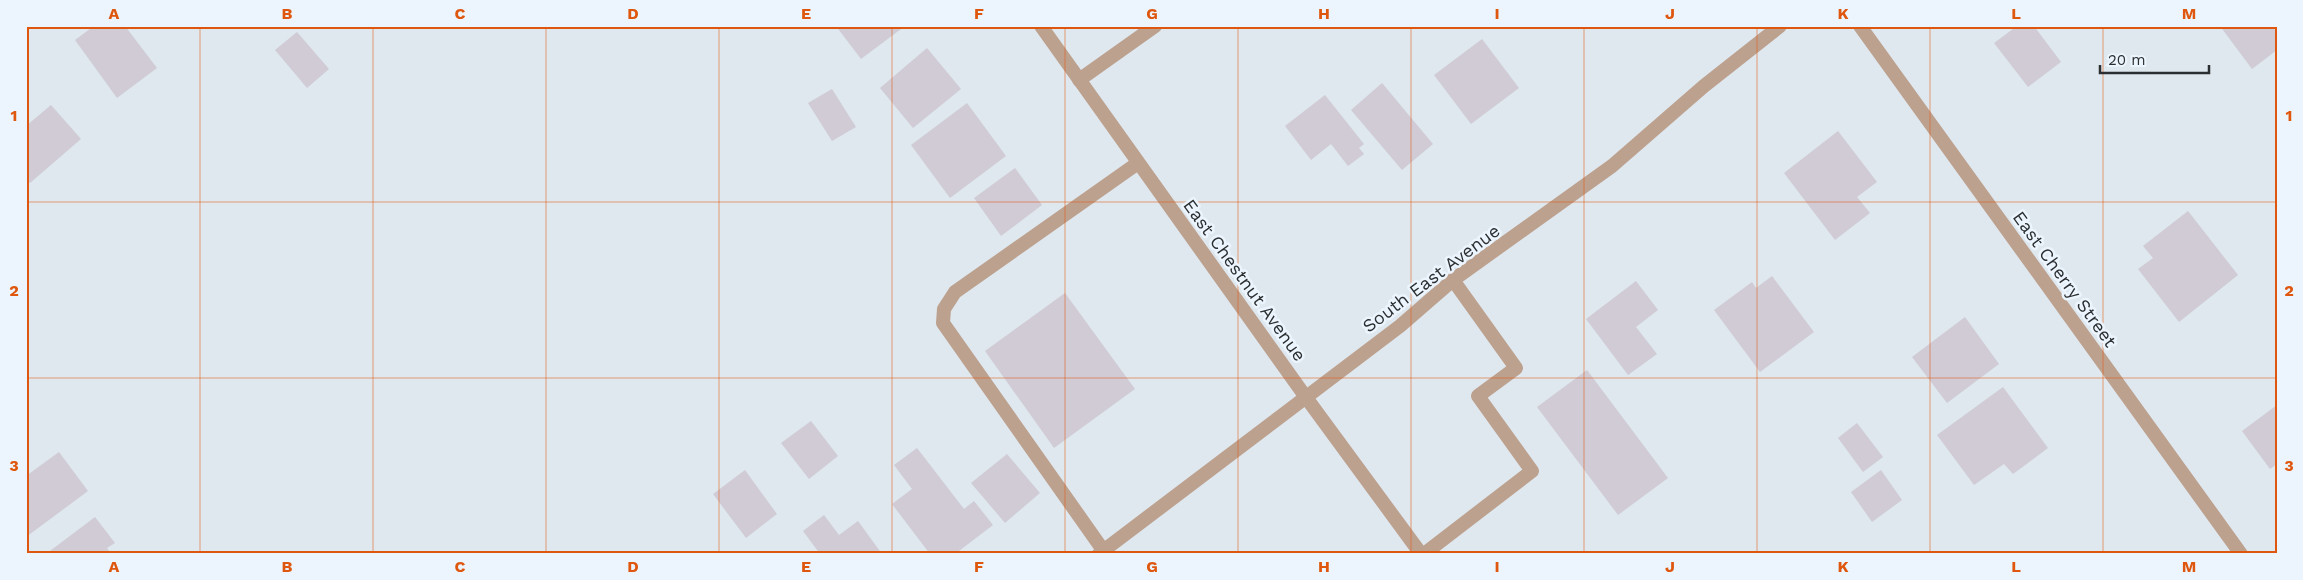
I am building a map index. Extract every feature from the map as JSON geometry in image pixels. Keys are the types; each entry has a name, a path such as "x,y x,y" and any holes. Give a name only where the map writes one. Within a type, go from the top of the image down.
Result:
{"street":[{"name":"East Chestnut Avenue","path":"1041,26 1305,396 1423,554"},
{"path":"1079,80 1155,26"},
{"name":"South East Avenue","path":"1101,552 1261,433 1305,396 1400,326 1453,280 1612,166 1704,86 1780,26"},
{"name":"East Cherry Street","path":"1860,26 2240,554"},
{"path":"1101,552 1031,447 944,323 944,309 955,292 1138,162"},
{"path":"1423,554 1532,471 1478,396 1516,368 1453,280"}],"building":[{"path":"94,26 125,26 157,68 117,98 75,40"},
{"path":"836,26 905,26 861,59"},
{"path":"2017,26 2034,26 2061,62 2028,87 1994,43"},
{"path":"2220,26 2272,26 2277,33 2277,50 2252,69"},
{"path":"297,32 329,69 307,88 275,50"},
{"path":"1482,39 1519,88 1471,124 1434,75"},
{"path":"927,48 961,89 913,128 880,88"},
{"path":"1382,83 1433,144 1402,170 1351,110"},
{"path":"832,89 856,127 832,141 808,103"},
{"path":"1325,95 1364,144 1359,148 1364,154 1348,166 1331,144 1311,160 1285,126"},
{"path":"967,103 1006,156 950,198 911,145"},
{"path":"51,105 81,139 30,183 26,179 26,126"},
{"path":"1838,131 1877,182 1857,197 1870,213 1835,240 1784,173"},
{"path":"1015,168 1042,205 1001,236 974,198"},
{"path":"2188,211 2238,275 2179,322 2138,269 2153,258 2143,246"},
{"path":"1772,276 1814,332 1760,372 1714,310 1752,282 1756,288"},
{"path":"1636,281 1658,310 1636,327 1657,354 1628,375 1586,319"},
{"path":"1065,293 1135,389 1054,448 985,351"},
{"path":"1965,317 1999,364 1947,403 1912,357"},
{"path":"1587,370 1668,478 1618,515 1537,407"},
{"path":"2003,387 2048,448 2013,474 2004,464 1974,485 1937,435"},
{"path":"2277,405 2277,464 2270,469 2242,431"},
{"path":"811,421 838,456 809,479 781,443"},
{"path":"1857,423 1883,457 1863,472 1838,438"},
{"path":"917,448 964,509 974,501 993,525 955,554 930,554 892,504 912,489 894,465"},
{"path":"59,452 88,491 26,537 26,476"},
{"path":"1007,454 1040,493 1005,523 971,483"},
{"path":"745,470 777,514 746,538 713,494"},
{"path":"1881,470 1902,500 1872,522 1851,492"},
{"path":"824,515 839,535 858,521 882,554 820,554 803,531"},
{"path":"95,517 115,543 107,548 111,554 46,554"}]}
